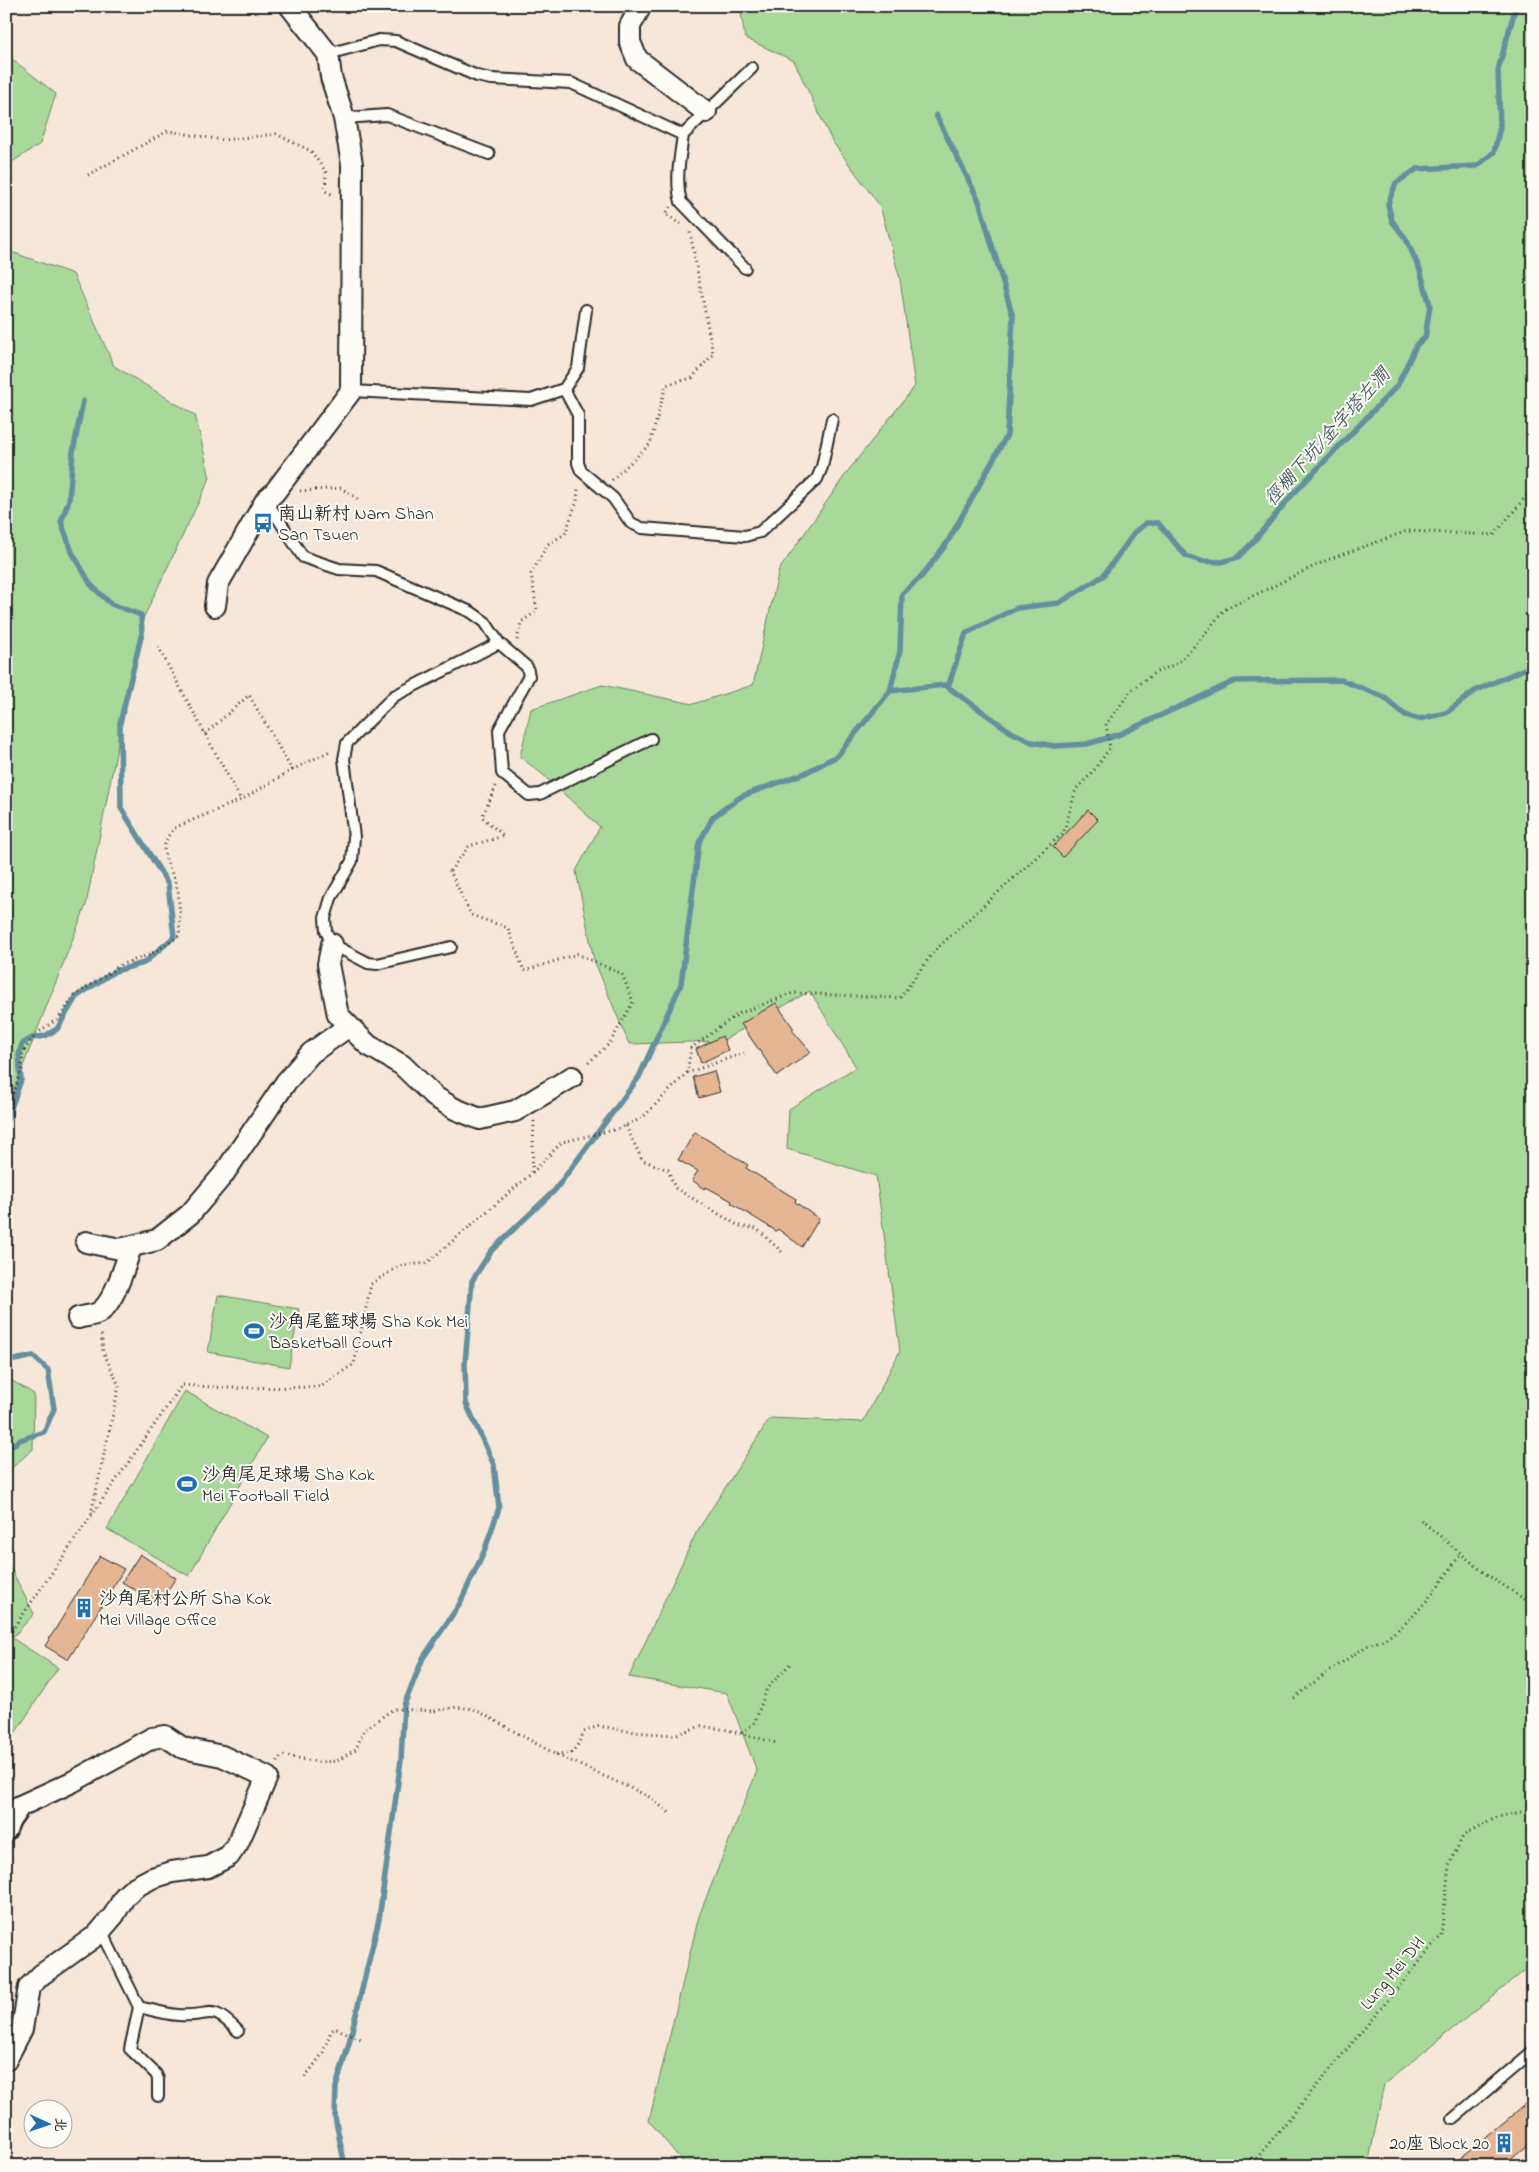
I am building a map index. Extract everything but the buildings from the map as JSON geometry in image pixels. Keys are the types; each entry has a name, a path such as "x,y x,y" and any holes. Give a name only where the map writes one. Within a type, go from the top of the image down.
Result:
{"street":[{"path":"215,606 218,584 270,496 351,391 352,164 344,118 331,77 328,54 290,6"},
{"path":"640,6 630,26 630,42 637,59 706,112"},
{"path":"332,944 328,964 338,1015 368,1045 402,1065 436,1097 455,1109 480,1119 515,1111 572,1078"},
{"path":"86,1242 120,1249 157,1240 190,1214 223,1175 286,1082 311,1053 349,1026"},
{"path":"78,1318 99,1313 122,1279 131,1246"},
{"path":"6,1830 10,1820 20,1806 72,1782 152,1738 165,1736 183,1748 222,1756 267,1776 238,1843 230,1856 208,1867 172,1872 152,1878 135,1887 125,1896 114,1915 101,1930 29,1986 22,2029 6,2060"}],"lane":[{"path":"328,54 378,40 396,41 477,76 491,79 571,83 683,135"},
{"path":"746,268 681,202 678,190 683,135 752,68"},
{"path":"344,118 387,115 489,154"},
{"path":"351,391 531,400 564,389 578,368 586,310"},
{"path":"564,389 578,415 578,463 581,471 613,498 631,523 642,528 745,536 760,532 817,479 822,467 832,419"},
{"path":"270,496 303,557 339,569 376,571 471,612 485,622 499,643 527,667 529,676 499,730 502,773 529,795 540,794 651,739"},
{"path":"452,946 377,964 368,963 332,944 326,931 325,918 331,898 352,862 354,838 344,759 346,743 394,696 499,643"},
{"path":"101,1930 139,2007 130,2049 156,2074 158,2079 158,2096"},
{"path":"139,2007 179,2015 216,2012 223,2016 238,2031"},
{"path":"1453,2119 1533,2051"}],"path":[{"path":"88,175 168,131 223,140 276,134 311,151 326,172 324,191 351,203"},
{"path":"586,477 609,482 650,444 666,385 692,378 713,354 690,231 666,214 678,190"},
{"path":"514,655 521,622 536,611 531,574 548,544 565,534 577,501 578,463"},
{"path":"270,496 342,488 358,499"},
{"path":"687,1073 691,1048 738,1014 793,993 900,998 934,950 1064,832 1076,789 1110,748 1106,724 1130,691 1154,673 1178,663 1224,610 1327,560 1407,531 1494,535 1533,488"},
{"path":"157,645 241,800"},
{"path":"205,734 249,695 292,770"},
{"path":"6,1112 22,1069 23,1052 36,1034 59,1018 74,996 122,964 149,955 179,936 180,906 177,890 164,853 164,844 169,834 176,827 241,800 292,770 346,743"},
{"path":"502,773 482,817 504,836 469,846 450,871 471,915 508,928 524,971 577,954 622,974 633,1002 610,1043 572,1078"},
{"path":"6,1638 182,1385 228,1388 320,1387 354,1364 371,1284 399,1266 427,1263 532,1173 562,1142 626,1126 642,1118 687,1073 744,1053"},
{"path":"532,1173 534,1100"},
{"path":"626,1126 642,1160 668,1170 675,1188 739,1226 757,1229 783,1253"},
{"path":"90,1517 119,1386 103,1351 99,1313"},
{"path":"1421,1520 1484,1572 1532,1604"},
{"path":"1294,1698 1325,1674 1371,1644 1387,1638 1419,1609 1461,1553"},
{"path":"742,1734 754,1722 768,1688 792,1662"},
{"path":"267,1776 282,1755 318,1762 337,1761 356,1749 364,1730 393,1709 434,1711 457,1707 474,1709 555,1754 648,1796 672,1815"},
{"path":"555,1754 571,1753 584,1732 598,1726 635,1732 674,1735 701,1726 777,1742"},
{"name":"Lung Mei DH","path":"1250,2166 1441,1936 1448,1866 1463,1836 1497,1817 1533,1811"},
{"path":"305,2077 323,2053 331,2031 335,2028 361,2039"}],"green space":[{"path":"740,6 1533,6 1533,1964 1384,2084 1368,2166 686,2166 649,2121 699,1916 757,1771 727,1693 629,1677 696,1533 770,1418 863,1422 900,1351 876,1176 787,1149 789,1109 856,1067 810,991 722,1041 629,1044 594,960 576,871 600,827 541,773 520,757 531,709 602,685 693,704 753,685 779,570 848,471 915,386 900,279 880,206 832,141 794,61 745,38"},
{"path":"6,54 56,94 40,144 6,166"},
{"path":"6,250 73,274 114,366 195,415 210,478 142,621 86,905 6,1110"},
{"name":"沙角尾籃球場 Sha Kok Mei Basketball Court","path":"218,1295 299,1309 289,1367 208,1352"},
{"path":"6,1377 34,1394 33,1449 6,1473"},
{"name":"沙角尾足球場 Sha Kok Mei Football Field","path":"185,1391 267,1438 189,1576 107,1529"},
{"path":"6,1559 34,1614 12,1638 58,1668 6,1747 6,1645 9,1641 6,1643"}],"waterway":[{"name":"徑棚下坑/金字塔左澗","path":"948,687 966,633 1017,608 1059,603 1103,576 1135,532 1146,523 1158,523 1186,556 1201,561 1222,562 1238,557 1292,495 1397,386 1417,344 1425,338 1430,305 1420,270 1406,239 1392,221 1388,204 1396,183 1417,169 1477,166 1494,152 1500,127 1498,70 1516,6"},
{"path":"345,2166 335,2117 336,2087 349,2043 379,1919 401,1760 404,1705 423,1658 459,1605 484,1552 499,1508 494,1465 466,1403 465,1364 472,1281 491,1251 555,1190 639,1077 681,984 699,843 713,817 742,796 805,773 837,756 890,691 900,651 902,594 922,576 947,543 1007,435 1013,317 979,201 936,115"},
{"path":"6,1122 21,1080 19,1055 22,1044 32,1038 45,1036 57,1029 76,997 115,971 144,963 174,937 168,884 121,808 120,723 142,633 141,615 111,604 91,585 72,552 61,522 69,500 73,452 83,401"},
{"path":"890,691 945,685 1011,732 1032,742 1054,746 1087,744 1118,735 1235,681 1341,680 1384,697 1405,715 1419,719 1446,713 1475,691 1533,665"},
{"path":"6,1359 15,1360 33,1356 48,1370 54,1409 44,1432 20,1440 6,1450"}],"place":[{"name":"南山新村 Nam Shan San Tsuen","path":"263,523"},
{"name":"沙角尾籃球場 Sha Kok Mei Basketball Court","path":"254,1331"},
{"name":"沙角尾足球場 Sha Kok Mei Football Field","path":"187,1484"},
{"name":"沙角尾村公所 Sha Kok Mei Village Office","path":"84,1608"},
{"name":"20座 Block 20","path":"1504,2143"}]}
